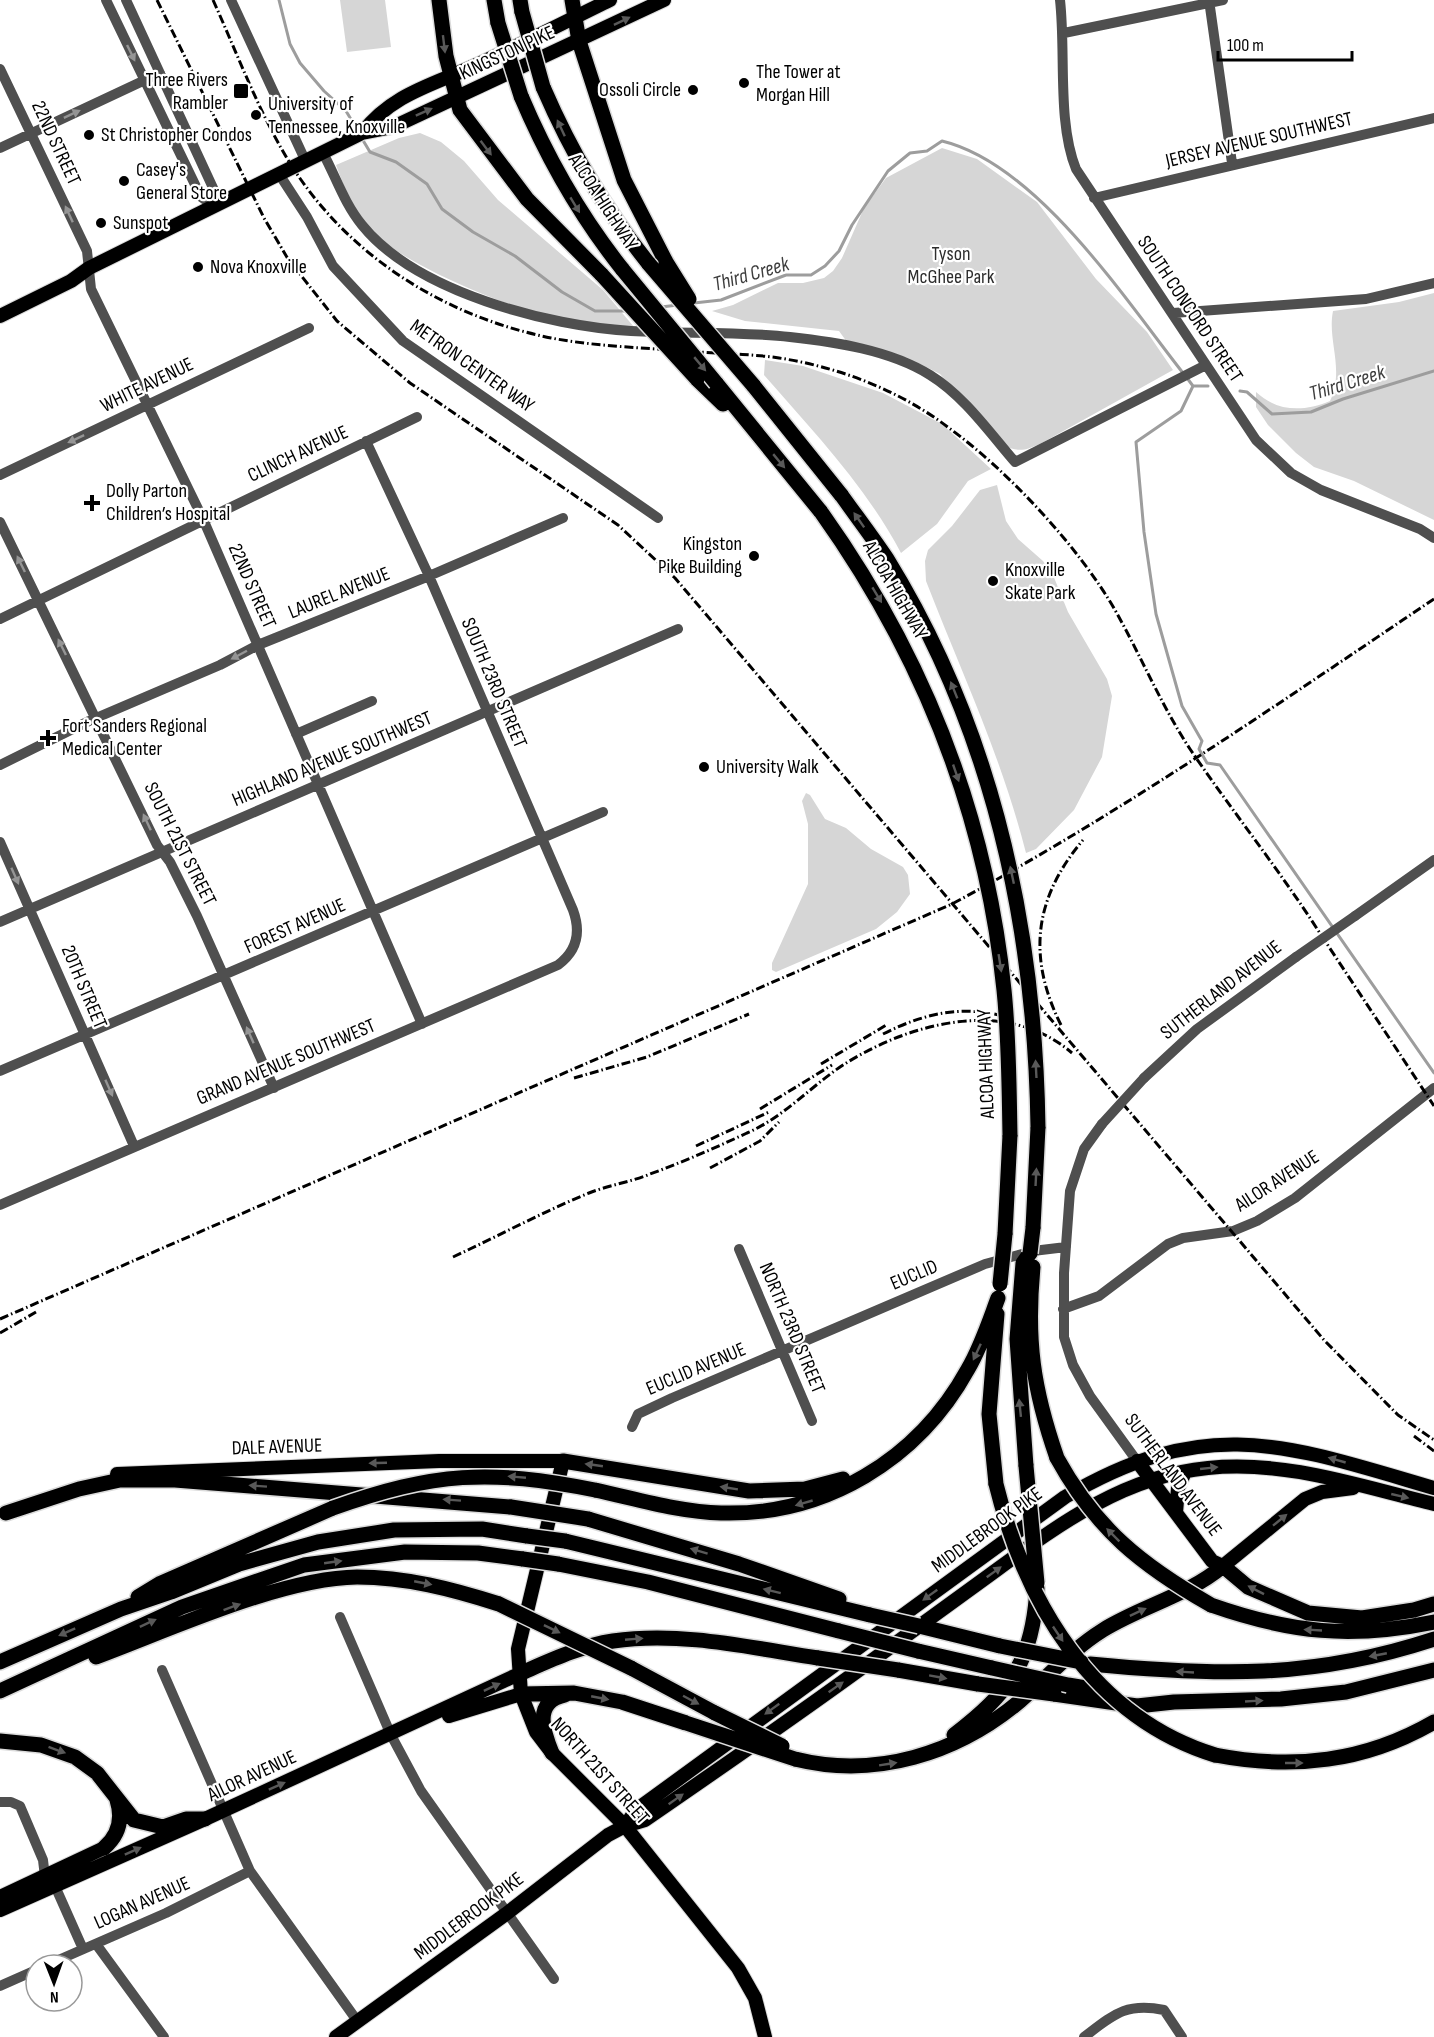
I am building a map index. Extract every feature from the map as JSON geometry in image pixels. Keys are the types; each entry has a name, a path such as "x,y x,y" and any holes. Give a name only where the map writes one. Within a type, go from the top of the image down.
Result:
{"highway":[{"path":"439,0 450,75 456,98 470,127 527,199 602,275 697,379 757,435"},
{"name":"ALCOA HIGHWAY","path":"494,0 498,23 521,96 557,174 579,212 623,270 821,512 852,555 904,644 925,689 960,782 982,868 1004,988 1009,1050 1010,1135 1005,1234 989,1414 996,1484 1005,1520 1029,1583 1069,1650 1113,1697 1144,1722 1215,1755 1272,1763 1329,1761 1381,1747 1434,1722"},
{"path":"572,0 579,41 624,180 666,262 715,340"},
{"name":"ALCOA HIGHWAY","path":"521,6 543,87 588,179 607,211 649,264 753,385 842,496 886,558 946,670 994,800 1021,916 1037,1075 1038,1127 1033,1228 1030,1253 1023,1263 1027,1279"},
{"path":"1027,1279 1034,1380 1057,1458 1077,1493 1125,1548 1166,1579 1211,1605 1255,1620 1296,1629 1358,1633 1434,1622"},
{"path":"936,1751 989,1709 1009,1684 1020,1665 1032,1627 1037,1582 1019,1396 1017,1339 1027,1279"},
{"path":"121,1609 162,1582 333,1508 405,1484 469,1475 543,1480 693,1510 750,1513 783,1509 809,1502 847,1487 888,1462 933,1422 969,1369 999,1291"},
{"path":"563,1461 725,1487 775,1491 828,1484 888,1462"},
{"path":"3,1514 79,1489 120,1480 175,1480 511,1507 588,1520 739,1564 872,1613"},
{"path":"0,1662 121,1609 171,1592 239,1564 318,1542 394,1530 482,1529 566,1542 872,1613 1000,1646 1090,1664 1228,1674 1301,1670 1395,1652 1434,1639"},
{"path":"0,1692 182,1607 304,1565 405,1552 478,1553 558,1564 648,1582 992,1668 1068,1685 1174,1702"},
{"path":"521,1694 574,1693 622,1702 823,1765 884,1765 936,1751 965,1739 1018,1702 1073,1651 1104,1630 1201,1584 1223,1566 1248,1587 1308,1613 1362,1618 1414,1610 1434,1604"},
{"path":"0,1692 253,1599 315,1582 355,1577 407,1580 450,1589 499,1604 631,1668 798,1756"},
{"path":"519,1674 560,1656 602,1644 654,1637 818,1658 978,1684 1137,1706 1174,1702 1249,1701 1346,1692 1434,1670"},
{"path":"552,1753 542,1725 542,1715 558,1696 574,1693"},
{"path":"0,1740 41,1744 75,1757 97,1773 134,1820 154,1827 163,1827 186,1819 205,1819"},
{"path":"104,1848 114,1839 120,1823 120,1812 115,1795"}],"main road":[{"name":"KINGSTON PIKE","path":"363,133 378,112 385,108 610,0"},
{"name":"KINGSTON PIKE","path":"89,268 363,133 393,127 664,0"},
{"path":"0,306 67,273 89,268"},
{"path":"0,316 71,281 89,268"},
{"name":"MIDDLEBROOK PIKE","path":"625,1826 636,1810 645,1803 1065,1497 1102,1475 1137,1461 1185,1448 1230,1443 1272,1445 1305,1451 1434,1488"},
{"name":"DALE AVENUE","path":"3,1514 30,1499 64,1487 118,1474 439,1461 563,1461"},
{"name":"NORTH 21ST STREET","path":"563,1461 518,1648 521,1694 536,1732 552,1753 625,1826 738,1968 755,1998 765,2037"},
{"name":"SUTHERLAND AVENUE","path":"1137,1461 1212,1561 1223,1566"},
{"name":"MIDDLEBROOK PIKE","path":"336,2037 506,1914 608,1835 625,1826 645,1820 843,1682 1056,1526 1108,1495 1152,1479 1185,1472 1237,1466 1273,1467 1310,1473 1434,1504"},
{"path":"1310,1473 1332,1471 1368,1479 1378,1472"},
{"path":"1176,1513 1178,1488 1185,1472"},
{"path":"1223,1566 1305,1500 1322,1492 1364,1487"},
{"name":"AILOR AVENUE","path":"0,1897 50,1881 205,1819 519,1674"},
{"path":"396,1732 423,1726 486,1702 521,1694"},
{"name":"AILOR AVENUE","path":"0,1910 104,1848"}],"street":[{"path":"106,0 201,197 214,206"},
{"path":"126,0 214,190 214,206"},
{"path":"231,0 306,162"},
{"name":"SOUTH CONCORD STREET","path":"1060,0 1064,33 1066,138 1076,169 1256,440 1291,473 1321,490 1420,529 1434,538"},
{"path":"1064,33 1223,0"},
{"path":"1210,1 1232,163"},
{"name":"22ND STREET","path":"0,69 87,251 91,289 203,519 422,1024"},
{"path":"0,148 160,72"},
{"name":"JERSEY AVENUE SOUTHWEST","path":"1094,198 1232,163 1434,118"},
{"path":"323,153 342,194 362,225 406,262 441,282 489,303 560,321 630,331 756,333 819,340 897,359 929,374 954,392 1015,462 1206,365"},
{"name":"METRON CENTER WAY","path":"279,174 307,217 333,266 361,300 403,341 658,518"},
{"path":"1173,313 1366,298 1434,283"},
{"name":"WHITE AVENUE","path":"0,475 309,327"},
{"name":"CLINCH AVENUE","path":"0,619 417,417"},
{"name":"SOUTH 23RD STREET","path":"366,441 429,576 573,910 577,922 576,942"},
{"name":"LAUREL AVENUE","path":"0,765 97,718 220,665 258,645 429,576 563,518"},
{"name":"SOUTH 21ST STREET","path":"0,522 157,845 163,852 225,976 274,1088"},
{"name":"HIGHLAND AVENUE SOUTHWEST","path":"0,922 678,629"},
{"path":"296,734 372,701"},
{"name":"FOREST AVENUE","path":"0,1071 603,812"},
{"name":"20TH STREET","path":"0,842 134,1146"},
{"name":"SUTHERLAND AVENUE","path":"1137,1461 1090,1396 1073,1365 1064,1337 1066,1247 1073,1179 1084,1149 1102,1124 1144,1078 1197,1029 1434,860"},
{"name":"GRAND AVENUE SOUTHWEST","path":"0,1205 558,965 573,951 576,942"},
{"name":"AILOR AVENUE","path":"1063,1309 1099,1296 1168,1244 1190,1235 1233,1231 1257,1221 1295,1198 1434,1088"},
{"name":"EUCLID","path":"782,1353 997,1260 1033,1251 1066,1247"},
{"name":"NORTH 23RD STREET","path":"739,1249 812,1420"},
{"name":"EUCLID AVENUE","path":"632,1427 638,1413 782,1353"},
{"path":"340,1617 396,1732 421,1791 554,1979"},
{"path":"162,1670 250,1871 358,2022"},
{"path":"6,1802 20,1806 50,1881 83,1950"},
{"name":"LOGAN AVENUE","path":"76,1953 250,1871"},
{"path":"96,1944 164,2037"},
{"path":"0,1986 24,1975"},
{"path":"1084,2037 1115,2014 1134,2007 1164,2010 1182,2037"}],"green space":[{"path":"340,0 385,0 391,47 347,52"},
{"path":"420,133 441,142 464,161 498,200 603,290 634,327 579,322 528,311 431,270 408,258 374,233 361,218 351,201 336,165 399,138"},
{"name":"Tyson McGhee Park","path":"942,148 977,159 1037,202 1096,279 1147,332 1173,370 1040,444 1018,450 1004,445 940,374 908,358 847,342 839,331 745,321 712,311 733,305 778,283 803,283 824,278 833,271 842,258 864,208 886,178"},
{"path":"1434,293 1434,520 1354,481 1314,467 1268,425 1256,407 1256,392 1264,399 1282,407 1310,407 1330,401 1336,378 1332,333 1333,311 1399,302"},
{"path":"765,360 803,366 883,393 942,424 991,469 968,481 937,524 901,553 856,483 764,375"},
{"path":"997,485 1006,521 1018,539 1043,561 1053,575 1068,612 1107,679 1112,696 1102,757 1074,810 1036,849 1026,853 993,748 926,581 925,561 928,550 952,526 980,490"},
{"path":"806,793 810,795 825,819 846,828 871,849 903,867 908,875 910,894 897,912 876,929 776,972 772,970 772,963 808,884 808,824 802,801"}],"waterway":[{"name":"Third Creek","path":"279,0 290,44 300,63 324,91 346,111 358,131"},
{"name":"Third Creek","path":"361,137 370,152 396,162 427,184 442,209 473,232 515,256 562,292 595,311 628,311"},
{"name":"Third Creek","path":"694,303 721,300 786,275 811,275 825,266 839,251 852,225 888,171 910,153 927,151 942,141 977,154 1011,176 1044,205 1106,273 1183,373"},
{"name":"Third Creek","path":"661,307 678,305"},
{"name":"Third Creek","path":"1240,391 1247,392 1272,414 1311,412 1343,399 1434,371"},
{"name":"Third Creek","path":"1187,378 1193,386 1208,386"},
{"path":"1193,386 1181,411 1136,442 1144,532 1156,614 1182,706 1202,741 1199,749 1207,763 1220,765 1434,1073"}],"railway":[{"path":"157,0 264,218 288,259 337,321 410,383 618,525 675,578 1324,1340 1398,1415 1434,1440"},
{"path":"213,0 277,141 312,194 338,225 368,252 401,276 436,297 472,314 511,328 551,338 606,345 769,357 802,362 846,374 911,403 949,428 994,465 1018,487 1062,536 1100,586 1190,749 1294,894 1434,1106"},
{"path":"0,1319 952,904 1137,796 1434,599"},
{"path":"1061,1025 1043,976 1040,952 1041,929 1054,884 1083,840"},
{"path":"883,1034 912,1021 942,1013 972,1011 1004,1016"},
{"path":"574,1078 647,1057 749,1014"},
{"path":"453,1257 589,1193 662,1169 760,1126 773,1119 843,1065 897,1037 958,1022 988,1021 1018,1025 1046,1035 1072,1053"},
{"path":"821,1064 888,1024"},
{"path":"760,1109 832,1065"},
{"path":"696,1146 769,1112"},
{"path":"710,1168 760,1141 779,1122"},
{"path":"0,1333 36,1312"},
{"path":"1414,1436 1434,1451"}],"place":[{"name":"The Tower at Morgan Hill","path":"744,83"},
{"name":"Ossoli Circle","path":"693,90"},
{"name":"Three Rivers Rambler","path":"241,91"},
{"name":"University of Tennessee, Knoxville","path":"256,115"},
{"name":"St Christopher Condos","path":"89,135"},
{"name":"Casey's General Store","path":"124,181"},
{"name":"Sunspot","path":"101,223"},
{"name":"Nova Knoxville","path":"198,267"},
{"name":"Dolly Parton Children’s Hospital","path":"92,503"},
{"name":"Kingston Pike Building","path":"754,556"},
{"name":"Knoxville Skate Park","path":"993,581"},
{"name":"Fort Sanders Regional Medical Center","path":"48,738"},
{"name":"University Walk","path":"704,767"}]}
